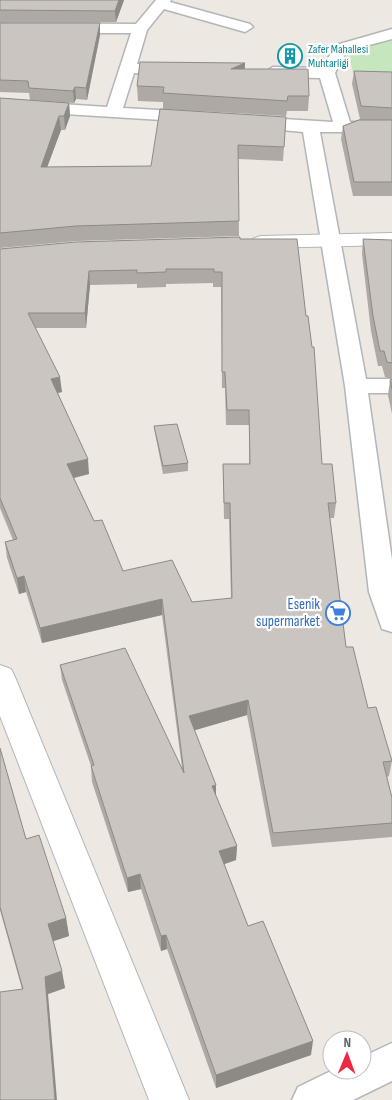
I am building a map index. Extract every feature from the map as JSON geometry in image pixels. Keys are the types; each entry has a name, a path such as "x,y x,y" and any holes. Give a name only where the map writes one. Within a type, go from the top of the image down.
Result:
{"street":[{"path":"114,111 140,29 162,2 245,27"},
{"path":"0,28 140,29"},
{"path":"343,127 327,73 341,48 392,34"},
{"path":"127,68 187,70"},
{"path":"257,72 327,73"},
{"path":"0,105 114,111 212,119"},
{"path":"232,120 312,127 392,127"},
{"path":"312,127 328,240 356,386 392,622"},
{"path":"241,243 392,239"},
{"path":"356,386 392,386"},
{"path":"0,677 169,1100"},
{"path":"312,1100 392,1062"}],"green space":[{"path":"392,40 392,73 353,73 349,51"}],"building":[{"path":"0,0 119,0 115,11 0,10"},
{"path":"0,23 100,23 86,88 75,87 73,91 29,88 28,81 0,80"},
{"path":"140,62 245,63 231,69 308,69 309,96 288,96 287,101 163,93 164,87 137,86"},
{"path":"354,71 392,72 392,108 361,106"},
{"path":"0,98 69,103 64,116 59,116 41,167 151,166 160,109 286,117 284,147 238,145 239,221 76,226 0,233"},
{"path":"359,120 392,120 392,182 354,182 343,126"},
{"path":"240,237 240,239 297,239 306,316 308,316 312,347 314,347 322,464 332,464 336,503 328,503 346,647 353,647 368,708 376,707 392,761 383,762 392,798 392,823 273,833 248,700 189,716 216,785 212,786 237,846 219,851 248,926 263,921 313,1041 216,1075 166,935 161,936 140,874 127,878 91,766 94,765 60,665 125,648 184,773 162,599 40,628 24,576 17,578 5,542 17,539 0,498 0,249 76,242","holes":["166,269 214,269 214,272 222,272 222,372 225,372 227,410 249,410 250,464 223,464 224,503 230,503 232,598 192,602 172,560 123,571 102,520 94,521 67,464 88,459 51,379 60,377 28,313 85,313 89,271 137,270 137,273 166,272"]},
{"path":"363,239 392,240 392,363 387,362 384,351 380,351 373,316"},
{"path":"177,424 188,463 163,466 154,426"},
{"path":"0,748 26,839 39,835 66,918 48,924 62,971 45,977 55,1100 0,1100 0,992 23,989 0,907"}],"place":[{"name":"Zafer Mahallesi Muhtarligi","path":"290,56"},
{"name":"Esenik supermarket","path":"338,613"}]}
